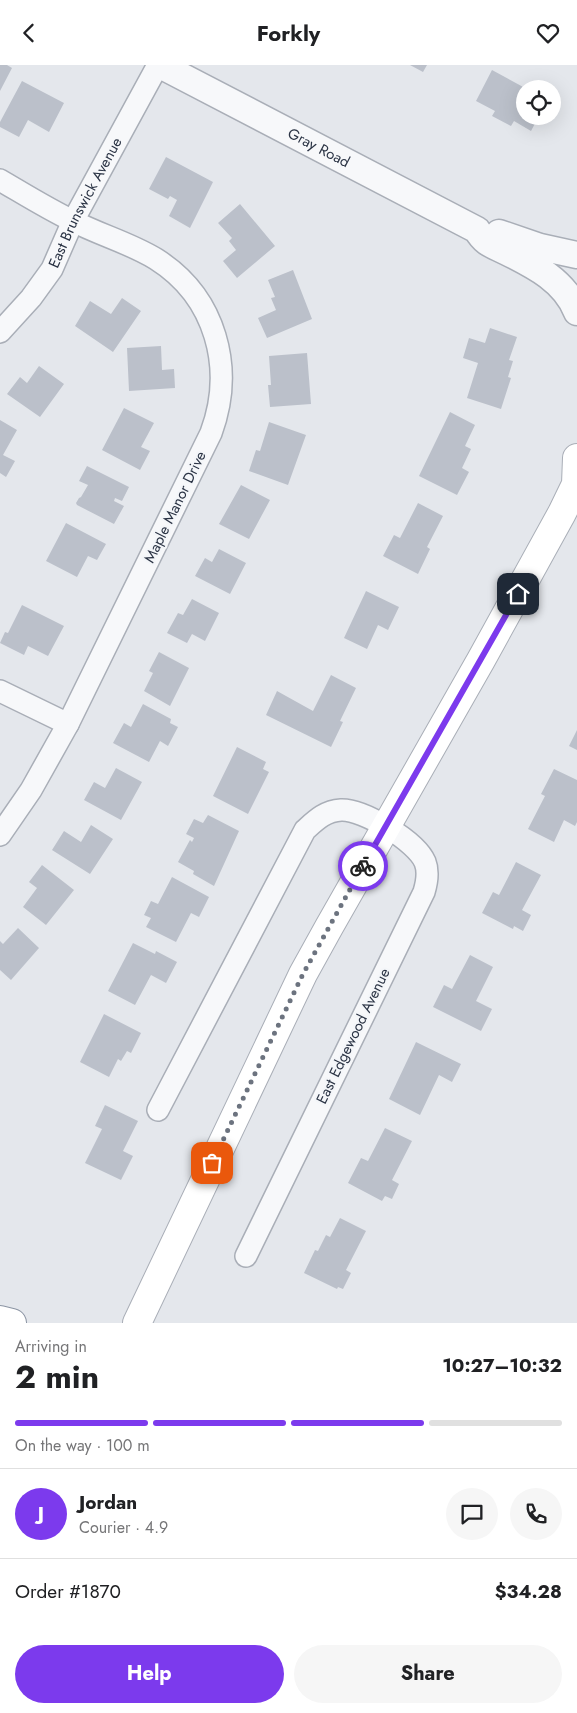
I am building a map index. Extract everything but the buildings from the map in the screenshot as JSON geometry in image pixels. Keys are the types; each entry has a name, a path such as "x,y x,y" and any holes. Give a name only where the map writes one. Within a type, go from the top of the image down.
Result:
{"main road":[{"path":"136,1323 299,983 518,594 577,474"},
{"path":"0,1320 12,1323"}],"street":[{"name":"East Brunswick Avenue","path":"0,331 30,298 52,269 73,221 159,65"},
{"name":"Gray Road","path":"159,65 477,230 483,239 539,268 550,277 562,288 577,312"},
{"name":"Maple Manor Drive","path":"0,180 73,221 147,254 184,283 201,305 214,331 222,377 218,415 211,433 68,724 31,790 0,835"},
{"name":"Gray Road","path":"477,230 486,228 540,247 577,255"},
{"path":"0,691 68,724"},
{"name":"East Edgewood Avenue","path":"158,1110 305,830 311,823 326,813 340,810 354,812 387,825 418,852 424,860 428,873 424,892 246,1256"}],"way so far":[{"path":"212,1163 303,974 363,866"}],"route":[{"path":"363,866 518,594"}]}
